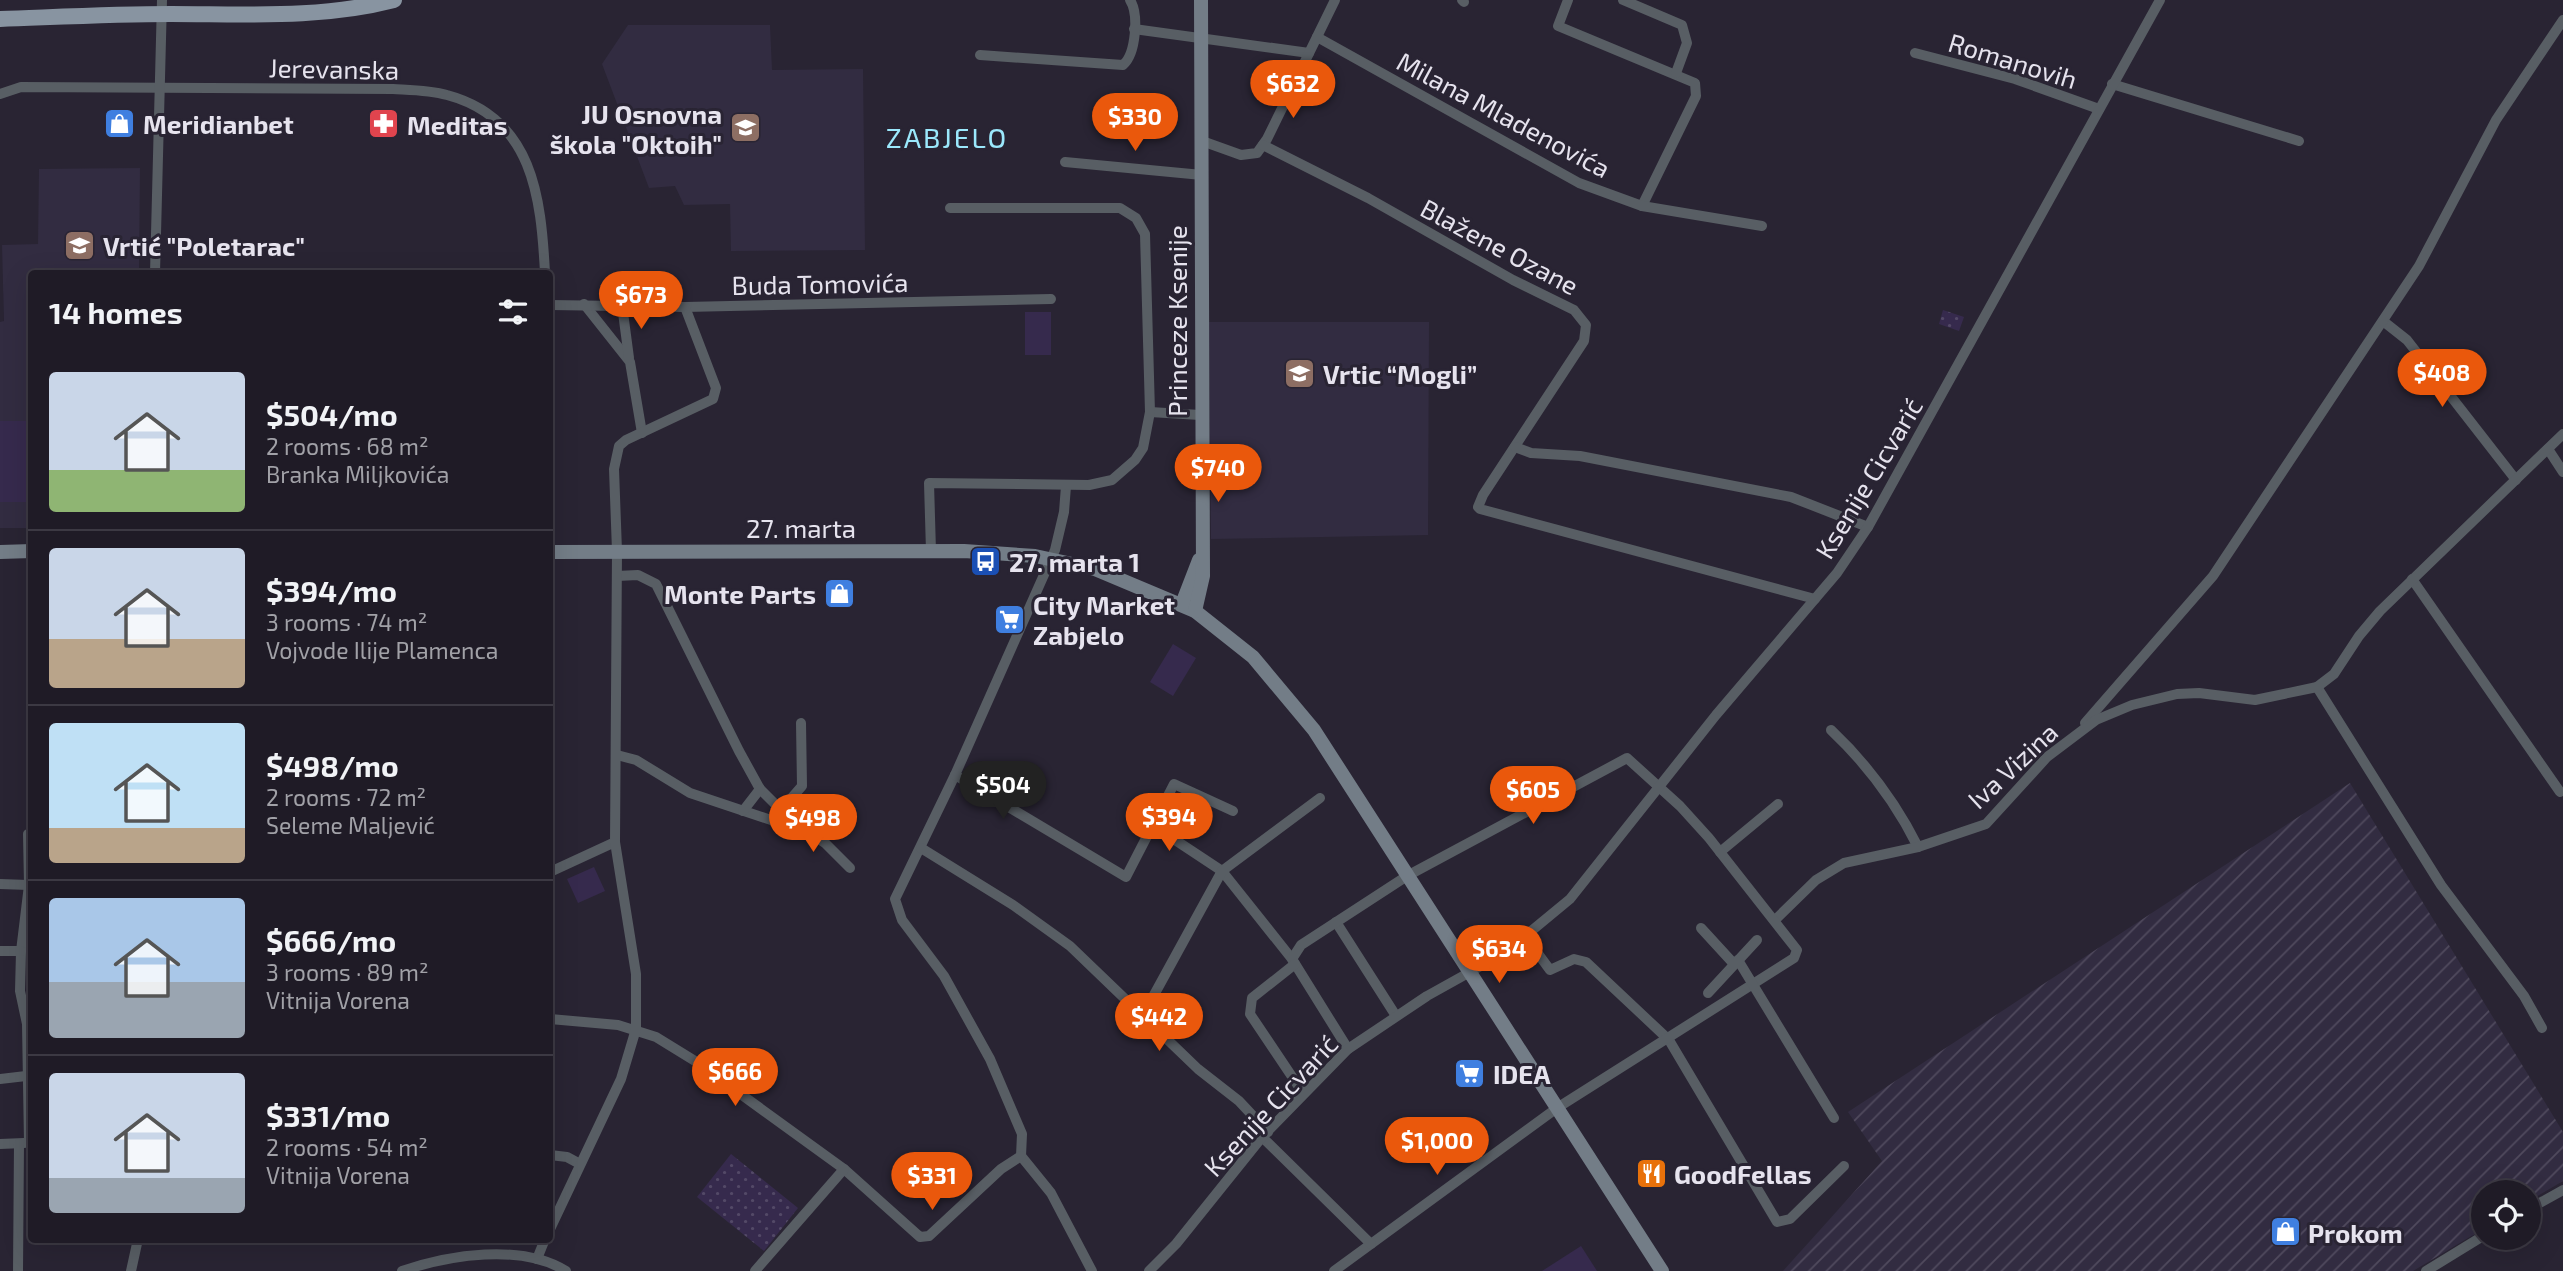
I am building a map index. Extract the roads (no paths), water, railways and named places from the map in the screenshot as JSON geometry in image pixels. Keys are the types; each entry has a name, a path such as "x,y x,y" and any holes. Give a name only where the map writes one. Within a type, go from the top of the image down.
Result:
{"main road":[{"path":"0,19 161,7 292,14 358,8 394,0"}],"street":[{"path":"979,55 1120,65 1130,57 1135,8 1130,0"},
{"name":"Princeze Ksenije","path":"1188,607 1202,590 1201,0"},
{"path":"1202,141 1245,156 1257,153 1335,0"},
{"path":"1568,0 1558,26 1695,83 1696,96 1642,205"},
{"path":"1623,0 1682,25 1687,43 1676,73"},
{"name":"Ksenije Cicvarić","path":"1149,1271 1176,1244 1265,1134 1348,1049 1440,988 1471,974 1525,936 1570,899 1658,786 1850,557 2160,0"},
{"path":"155,270 161,7"},
{"path":"2075,735 2213,576 2419,266 2496,120 2563,20"},
{"path":"1134,29 1309,52"},
{"name":"Milana Mladenovića","path":"1317,37 1567,177 1642,205 1762,226"},
{"name":"Romanovih","path":"1915,53 2015,79 2099,109"},
{"path":"2112,84 2299,141"},
{"name":"Jerevanska","path":"0,94 21,87 159,85 393,89 445,94 467,101 501,123 522,151 540,203 545,270"},
{"name":"Blažene Ozane","path":"1263,145 1368,198 1582,316 1587,329 1584,341 1478,507 1488,512 1815,599"},
{"path":"1065,162 1202,175"},
{"name":"Princeze Ksenije","path":"931,551 929,483 1066,486 1112,480 1124,471 1143,449 1150,412 1145,234 1136,218 1120,208 950,208"},
{"name":"Buda Tomovića","path":"553,305 685,307 1051,299"},
{"path":"584,304 630,362"},
{"path":"622,305 642,433"},
{"path":"553,1222 629,1061 636,1029 636,974 615,842 616,454 626,440 713,399 716,388 685,307"},
{"path":"2383,321 2407,340 2516,480"},
{"path":"1150,412 1200,415"},
{"path":"2542,1028 2524,996 2441,885 2317,687 2334,674 2359,636 2412,579 2563,434"},
{"path":"1515,447 1526,452 1580,456 1791,497 1868,527"},
{"path":"2548,449 2563,472"},
{"path":"1066,486 1064,512 1051,558 956,775 921,848 895,894 895,904 902,920 944,976 990,1059 1022,1134 1021,1156 1051,1193 1092,1271"},
{"path":"0,552 28,551"},
{"name":"27. marta","path":"553,552 999,552 1051,558 1107,572 1188,607 1227,633 1287,695 1314,730 1662,1271"},
{"path":"617,576 646,577 660,589 739,751 760,789 781,810 788,824"},
{"path":"2412,579 2560,792"},
{"name":"Iva Vizina","path":"1776,920 1816,880 1830,870 1855,859 1918,847 1986,824 2029,774 2096,720 2132,705 2177,694 2199,692 2255,700 2317,687"},
{"path":"781,810 802,786 801,723"},
{"path":"1831,730 1864,760 1904,819 1918,847"},
{"path":"617,755 636,760 690,793 788,824 825,843 850,868"},
{"path":"1303,1093 1250,1014 1249,1005 1252,998 1293,961 1295,950 1407,876 1627,758 1658,786 1720,852 1795,944 1796,954 1668,1040 1557,1108 1334,1271"},
{"path":"956,775 1126,877 1174,784 1233,811"},
{"path":"743,811 760,789"},
{"path":"1143,1015 1222,871 1320,798"},
{"path":"1720,852 1778,804"},
{"path":"1154,826 1222,871 1293,961 1348,1049"},
{"path":"553,871 615,842"},
{"path":"921,848 1059,938 1198,1069 1239,1101 1265,1134 1371,1244"},
{"path":"0,884 28,885"},
{"path":"1336,922 1396,1016"},
{"path":"18,1271 26,1143 27,1024 20,991 20,951 28,923"},
{"path":"1701,928 1754,982 1834,1118"},
{"path":"1525,936 1550,970 1574,959 1586,962 1668,1040 1777,1222 1790,1219 1844,1166"},
{"path":"1708,993 1757,940"},
{"path":"0,951 20,951"},
{"path":"553,1019 602,1022 636,1029 695,1061 844,1169 923,1238 929,1236 1002,1169 1021,1156"},
{"path":"0,1079 26,1076"},
{"path":"0,1144 26,1143"},
{"path":"553,1156 567,1157 580,1164"},
{"path":"755,1271 844,1169"},
{"path":"2541,1202 2563,1190"},
{"path":"131,1271 137,1243"},
{"path":"537,1259 543,1243"},
{"path":"2426,1271 2471,1243"},
{"path":"402,1271 466,1259 512,1256 537,1259 566,1271"}],"place":[{"name":"Meridianbet","path":"120,123"},
{"name":"Meditas","path":"384,124"},
{"name":"JU Osnovna škola \"Oktoih\"","path":"745,128"},
{"name":"Vrtić \"Poletarac\"","path":"80,245"},
{"name":"Vrtic “Mogli”","path":"1300,373"},
{"name":"27. marta 1","path":"986,561"},
{"name":"Monte Parts","path":"839,593"},
{"name":"City Market Zabjelo","path":"1010,619"},
{"name":"IDEA","path":"1470,1073"},
{"name":"GoodFellas","path":"1651,1173"},
{"name":"Prokom","path":"2285,1232"}],"district":[{"name":"ZABJELO","path":"947,137"}]}
